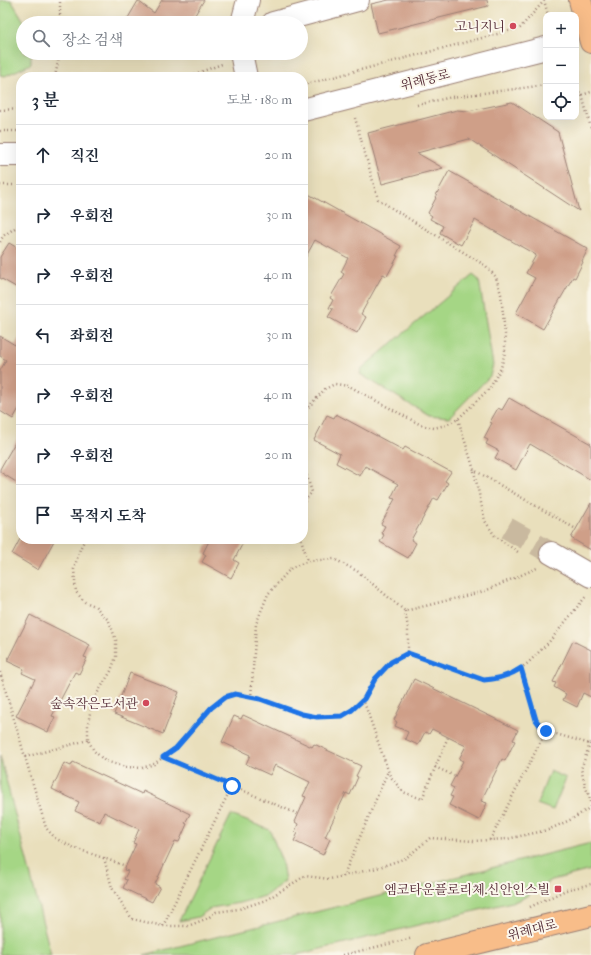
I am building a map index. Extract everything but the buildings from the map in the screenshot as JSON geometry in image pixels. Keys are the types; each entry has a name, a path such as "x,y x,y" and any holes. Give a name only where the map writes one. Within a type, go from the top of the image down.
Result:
{"main road":[{"path":"580,0 587,39"},
{"name":"위례대로","path":"427,955 591,915"}],"street":[{"path":"244,16 248,0"},
{"path":"299,16 358,0"},
{"name":"위례동로","path":"308,110 353,108 543,49"},
{"path":"0,155 16,155"},
{"path":"544,561 591,576"}],"path":[{"path":"60,0 60,16"},
{"path":"545,0 547,12"},
{"path":"308,84 520,28 545,0"},
{"path":"56,72 58,60"},
{"path":"206,72 243,62"},
{"path":"415,105 452,97 543,85"},
{"path":"582,95 591,92"},
{"path":"579,93 582,95 591,128"},
{"path":"348,120 353,108"},
{"path":"308,408 325,389 335,384 349,386 421,425 434,428 446,425 458,419 490,388 501,368 505,352 505,334 501,294 496,277 486,266 378,199 353,108"},
{"path":"0,110 16,109"},
{"path":"0,131 16,131"},
{"path":"0,185 16,185"},
{"path":"0,242 3,236 16,227"},
{"path":"458,419 474,470 485,521 495,536 518,552"},
{"path":"474,470 576,529"},
{"path":"308,480 312,492 308,497"},
{"path":"82,544 74,569 76,592 85,602 95,606 109,621 116,640 116,657 111,671 92,702 88,724 88,740 94,751 105,761 126,767 142,768 154,764 176,748 211,708 225,697 235,694 260,699 302,714 317,717 342,716 352,710 364,699 375,679 391,662 408,653 484,680 496,679 515,672 528,663 549,642 586,597"},
{"path":"303,544 308,561"},
{"path":"252,698 256,624 268,594 291,568 308,561 334,559 357,570 406,611 408,653"},
{"path":"406,611 485,591 544,561"},
{"path":"521,668 536,720 541,727 546,731 591,743 581,769 591,802"},
{"path":"0,672 46,828 55,838 72,847 126,866"},
{"path":"364,699 390,776 402,792 422,799 448,737"},
{"path":"490,840 546,731"},
{"path":"25,757 88,740"},
{"path":"163,757 298,814"},
{"path":"435,767 455,776"},
{"path":"343,877 388,770"},
{"path":"163,926 232,786"},
{"path":"104,858 112,888 132,919 163,926 188,926 208,918 216,912 239,909 266,900 305,876 330,879 343,877 377,868 406,858 430,838 474,841 507,839 548,830 572,819 591,807"}],"green space":[{"path":"0,0 11,0 21,16 16,16 16,60 31,60 31,64 5,76 0,75"},
{"path":"473,275 479,280 493,365 490,376 449,418 429,416 360,374 361,369"},
{"path":"0,756 51,955 0,955"},
{"path":"550,771 566,778 553,810 537,804"},
{"path":"231,815 270,830 282,862 285,881 265,896 211,908 198,917 179,921"},
{"path":"591,843 591,870 552,880 520,900 296,955 144,955"}],"tunnel":[{"path":"507,528 551,553"}],"place":[{"name":"고니지니","path":"513,26"},
{"name":"숲속작은도서관","path":"146,703"},
{"name":"엠코타운플로리체.신안인스빌","path":"558,889"}],"route":[{"path":"232,786 163,757 176,748 211,708 225,697 235,694 260,699 302,714 317,717 342,716 352,710 364,699 375,679 391,662 408,653 484,680 496,679 515,672 521,668 536,720 546,731"}]}
